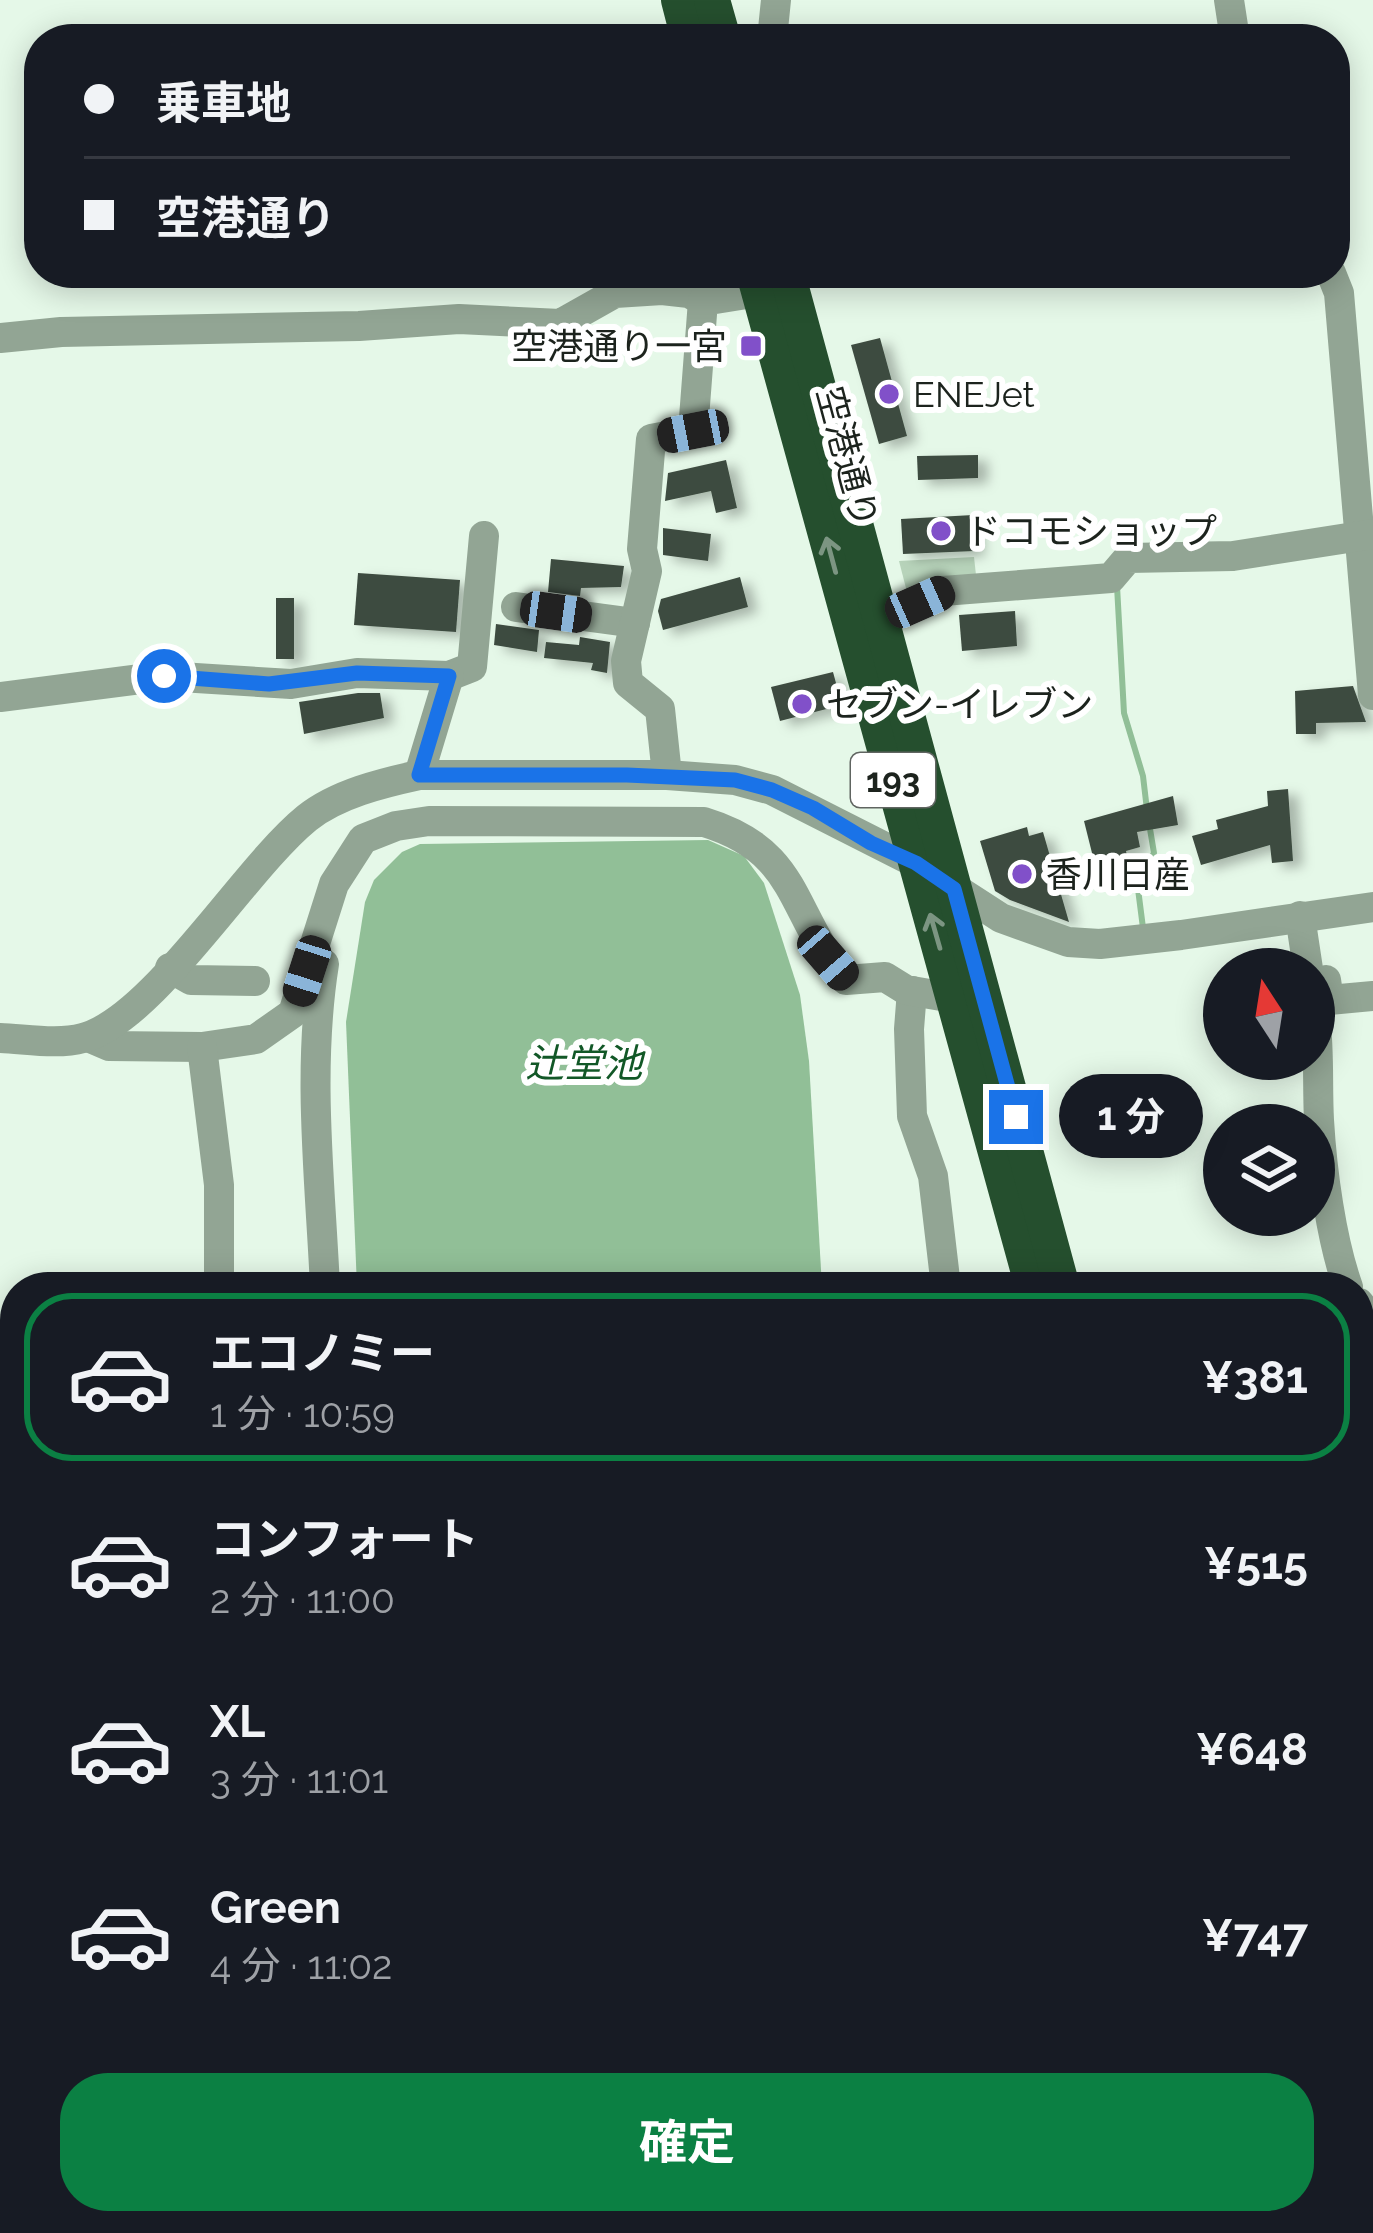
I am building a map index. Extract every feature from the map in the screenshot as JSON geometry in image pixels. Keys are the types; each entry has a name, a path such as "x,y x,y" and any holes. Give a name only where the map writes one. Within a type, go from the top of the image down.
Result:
{"highway":[{"name":"空港通り","path":"768,288 916,863 967,994 1058,1272"},
{"name":"空港通り","path":"769,288 880,619 954,889 967,994 1030,1272"},
{"path":"1014,1272 949,1029 967,994 1010,1008 1082,1272"}],"street":[{"path":"703,301 740,288"},
{"path":"1337,288 1366,535 1373,695"},
{"path":"0,338 459,319 560,324 615,292 689,292 703,301"},
{"path":"667,776 660,709 628,683 626,661 646,572 642,549 651,439 693,431 703,301"},
{"path":"880,619 943,591 1111,578 1128,558 1233,556 1366,535"},
{"path":"0,697 164,676 269,684 357,673 449,676 472,667 484,536"},
{"path":"516,607 634,623"},
{"path":"419,775 449,676"},
{"path":"0,1038 70,1041 88,1037 139,1004 265,860 310,816 382,783 419,775 735,780 772,790 916,863 1001,918 1068,942 1100,944 1373,907"},
{"path":"88,1037 109,1046 202,1047 256,1039 293,1013 346,860 363,839 429,820 704,822 745,837 777,863 828,958 847,980 885,977 912,991 967,994"},
{"path":"1300,916 1307,948"},
{"path":"321,928 328,944 316,1020 315,1079 324,1272"},
{"path":"170,968 191,980 255,981"},
{"path":"912,991 912,1116 933,1176 944,1272"},
{"path":"1335,999 1373,996"},
{"path":"202,1047 219,1185 220,1272"},
{"path":"1319,1080 1320,1129 1343,1272"}],"shaded area":[{"path":"974,557 977,584 908,596 899,561"}],"water":[{"name":"辻堂池","path":"708,840 744,856 764,883 800,995 809,1061 821,1272 356,1272 346,1022 365,902 374,880 402,852 420,844"}],"building":[{"path":"880,338 907,436 879,444 851,345"},
{"path":"978,455 978,478 918,480 917,456"},
{"path":"726,460 737,508 716,513 711,491 665,501 668,473"},
{"path":"973,515 975,551 903,554 901,519"},
{"path":"663,528 711,534 708,561 663,555"},
{"path":"551,559 624,566 621,587 581,588 580,596 548,592"},
{"path":"358,573 460,580 456,632 354,625"},
{"path":"740,577 748,607 663,630 658,611 661,599"},
{"path":"276,598 294,598 294,659 276,659"},
{"path":"1015,611 1017,646 962,651 959,615"},
{"path":"496,624 539,630 537,652 494,645"},
{"path":"580,637 610,642 607,673 591,670 593,663 544,658 546,642 579,645"},
{"path":"833,672 842,705 780,721 771,687"},
{"path":"1353,686 1366,722 1316,723 1316,734 1296,734 1295,691"},
{"path":"380,693 384,718 304,734 299,702"},
{"path":"1288,789 1293,861 1272,863 1270,845 1201,865 1192,836 1218,829 1216,820 1268,806 1267,791"},
{"path":"1173,796 1178,825 1137,832 1140,847 1126,851 1130,869 1098,877 1084,821"},
{"path":"1027,827 1029,836 1043,832 1069,922 995,891 980,841"}],"waterway":[{"path":"1117,586 1124,713 1143,776 1147,810"},
{"path":"1143,928 1137,881 1154,853 1149,823"}],"place":[{"name":"空港通り一宮","path":"751,346"},
{"name":"ENEJet","path":"889,394"},
{"name":"ドコモショップ","path":"941,531"},
{"name":"セブン-イレブン","path":"802,704"},
{"name":"香川日産","path":"1022,874"}],"route":[{"path":"164,676 269,684 357,673 449,676 419,775 548,773 735,780 813,808 916,863 954,889 1016,1117"}]}
